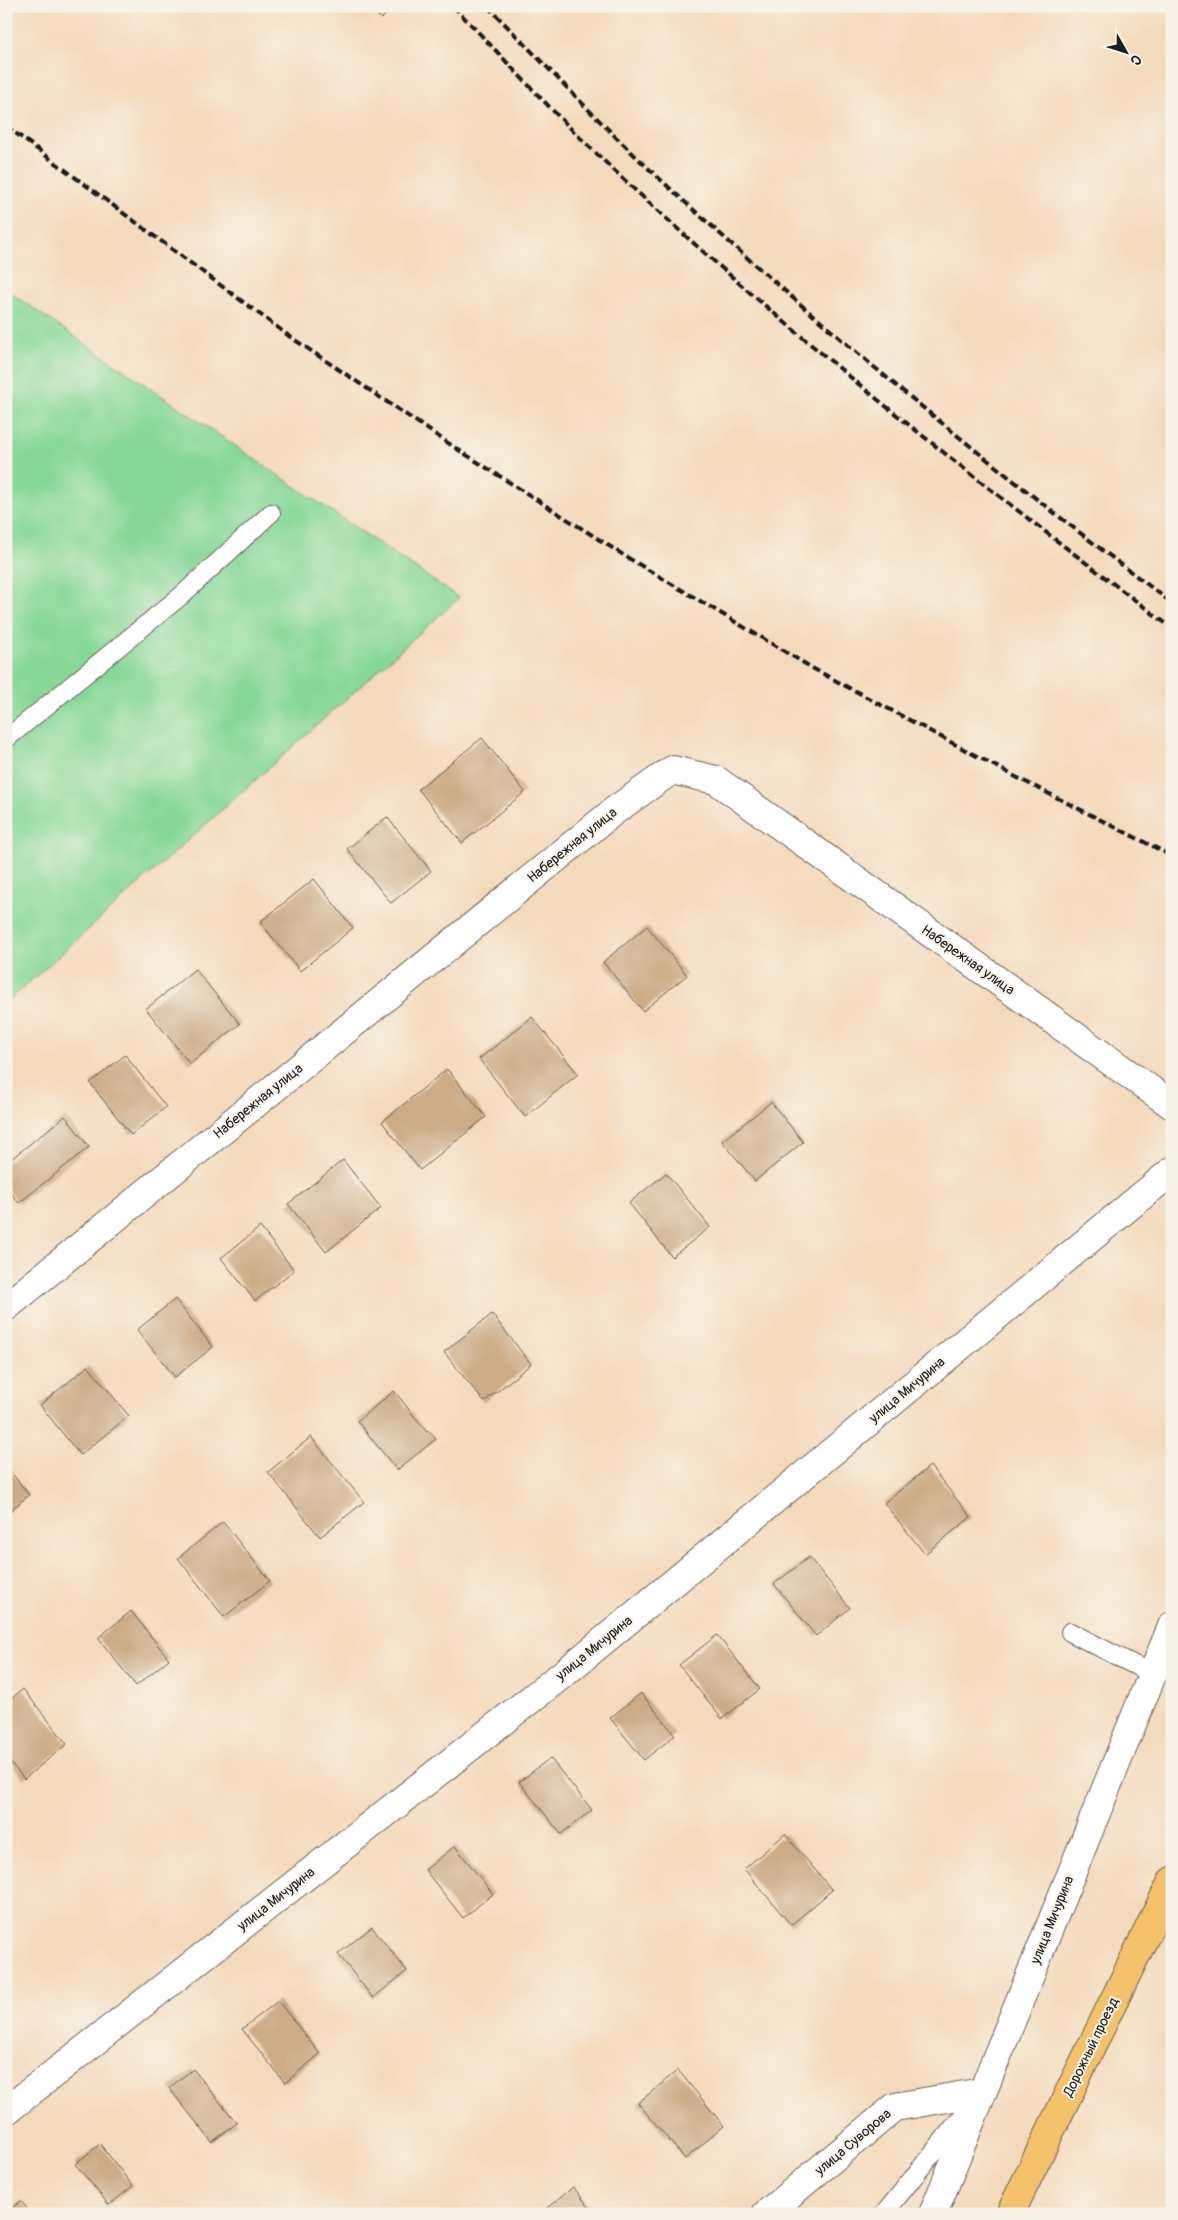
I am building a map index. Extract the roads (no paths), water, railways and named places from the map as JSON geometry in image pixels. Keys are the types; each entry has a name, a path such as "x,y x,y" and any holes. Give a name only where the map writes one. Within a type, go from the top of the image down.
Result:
{"highway":[{"name":"Дорожный проезд","path":"1010,2214 1172,1881"}],"street":[{"name":"Набережная улица","path":"6,1307 614,811 672,770 716,780 1172,1105"},
{"name":"улица Мичурина","path":"6,2111 568,1670 1172,1171"},
{"name":"улица Мичурина","path":"933,2214 1172,1626"},
{"name":"улица Суворова","path":"766,2214 895,2107 982,2092"}],"lane":[{"path":"6,739 182,595 271,513"},
{"path":"1070,1632 1152,1674"},
{"path":"884,2214 982,2092"}],"railway":[{"path":"453,6 581,139 737,282 879,401 1172,628"},
{"path":"487,6 639,160 785,291 911,398 1040,502 1172,603"},
{"path":"6,126 289,336 454,447 625,556 814,669 1014,776 1172,856"}]}
